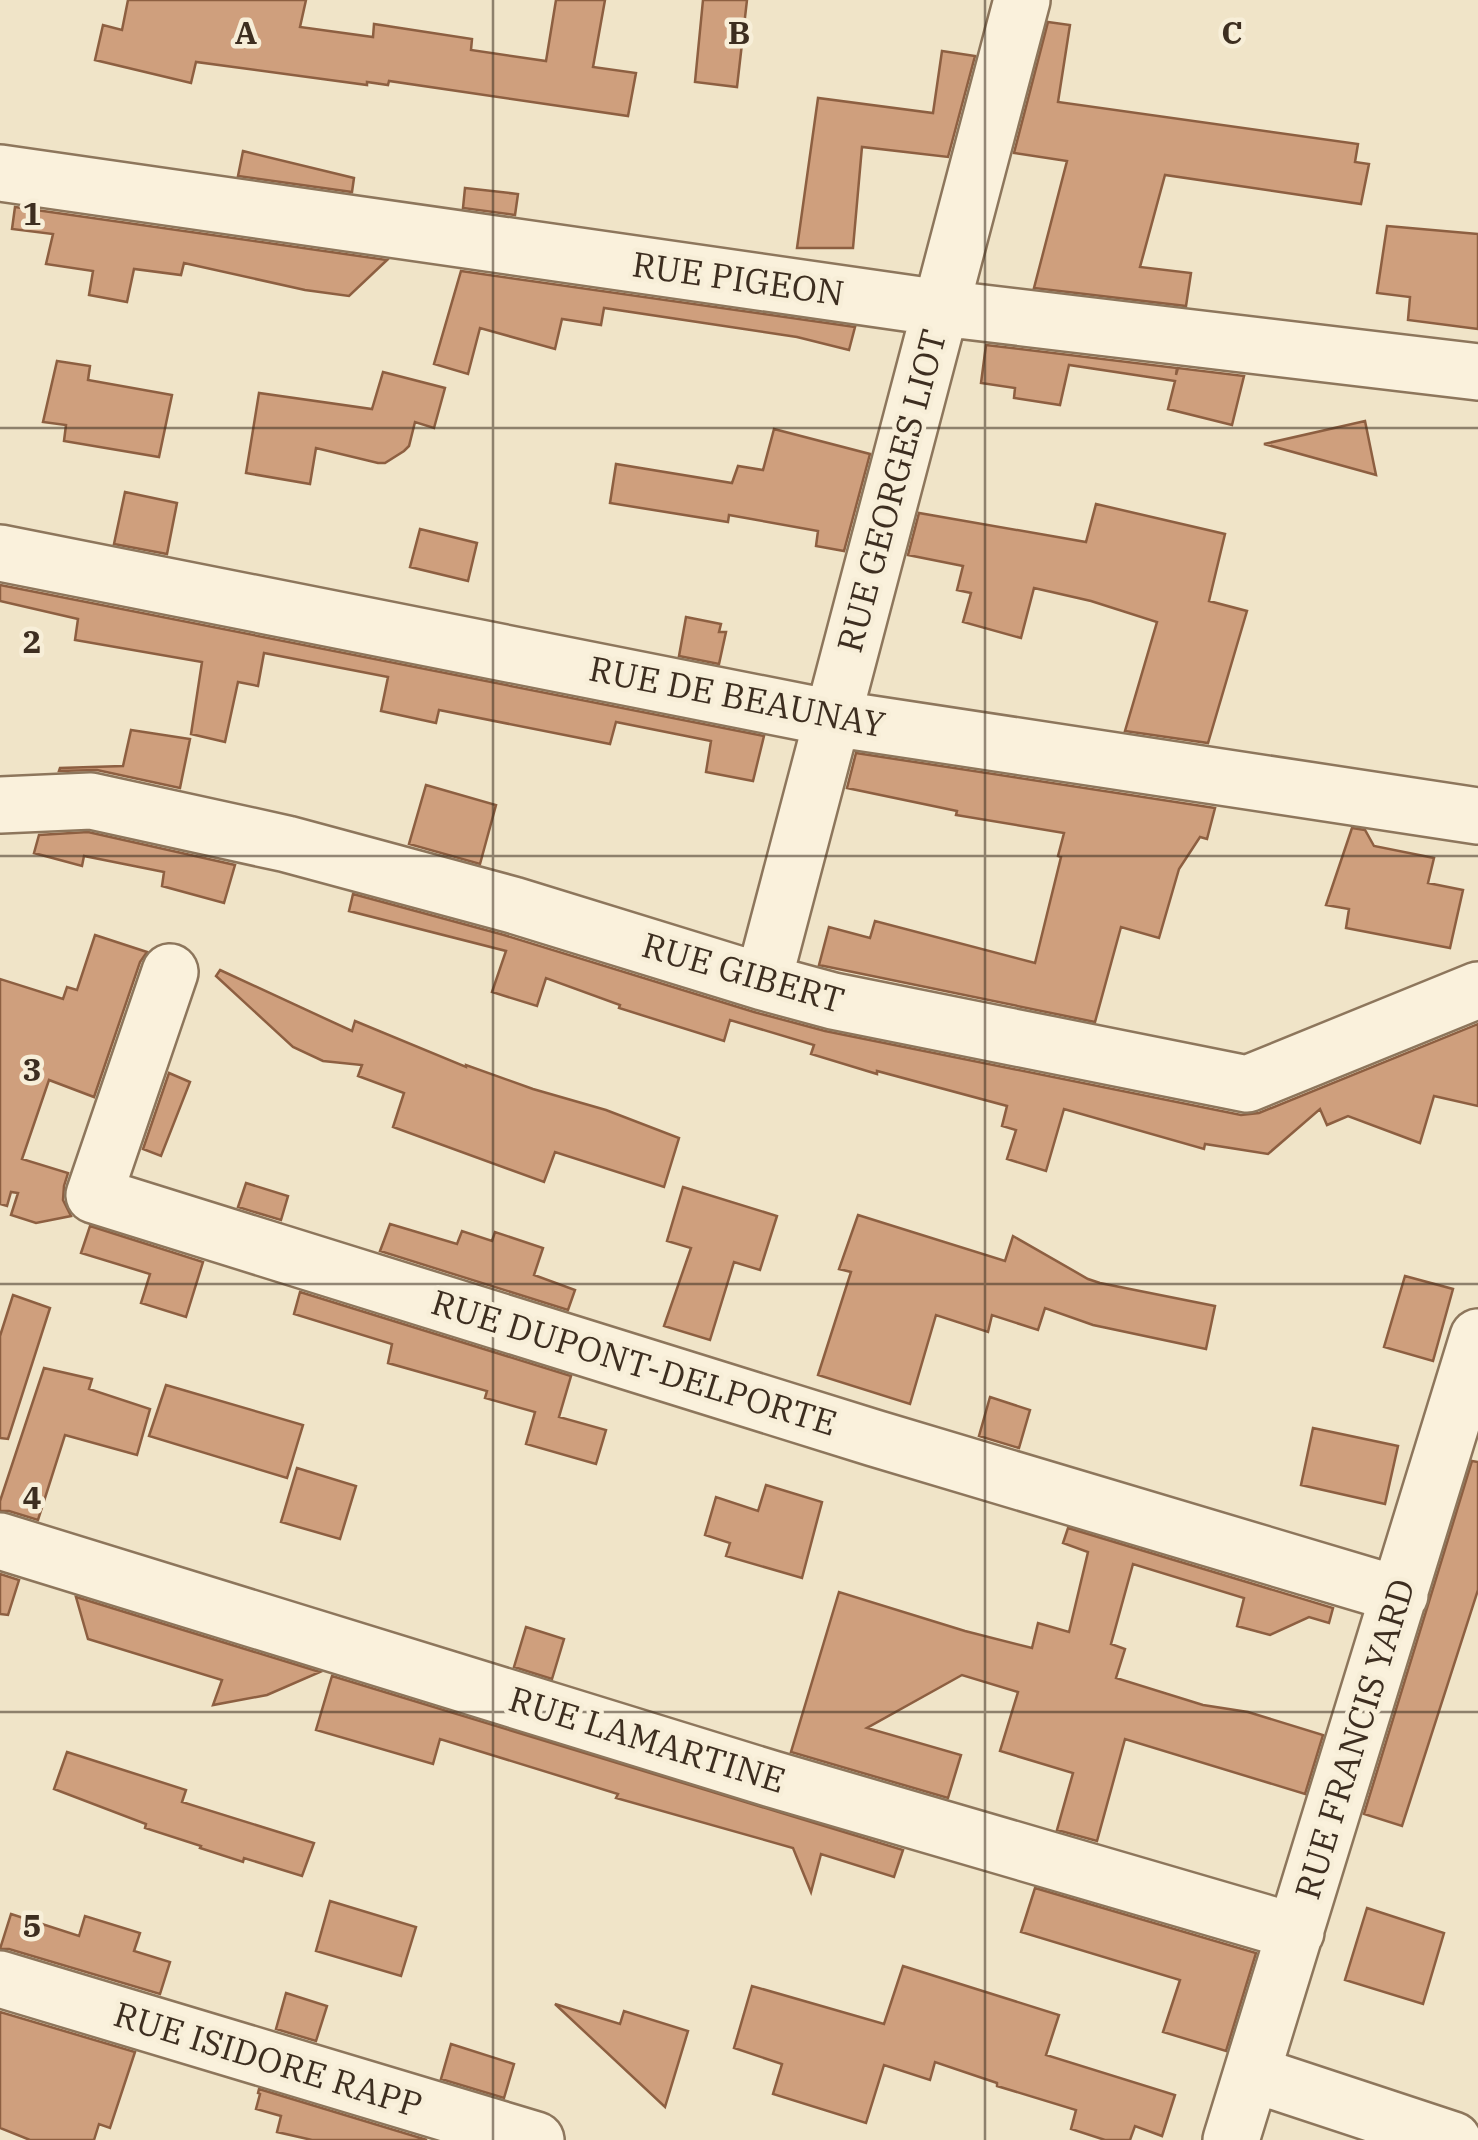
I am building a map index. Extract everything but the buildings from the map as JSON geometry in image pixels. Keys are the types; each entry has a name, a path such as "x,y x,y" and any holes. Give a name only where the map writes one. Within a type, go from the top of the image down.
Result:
{"street":[{"name":"RUE GEORGES LIOT","path":"762,982 1022,0"},
{"name":"RUE PIGEON","path":"0,173 941,308 1478,372"},
{"name":"RUE DE BEAUNAY","path":"0,552 832,718 1478,816"},
{"name":"RUE GIBERT","path":"0,805 90,802 286,844 513,905 833,1001 1247,1084 1478,990"},
{"name":"RUE DUPONT-DELPORTE","path":"170,972 94,1195 874,1438 1400,1594"},
{"name":"RUE FRANCIS YARD","path":"1231,2140 1478,1336"},
{"name":"RUE LAMARTINE","path":"0,1541 772,1779 1296,1932"},
{"name":"RUE ISIDORE RAPP","path":"0,1980 536,2140"},
{"path":"1253,2074 1453,2140"},
{"path":"1469,2140 1478,2113"}]}
